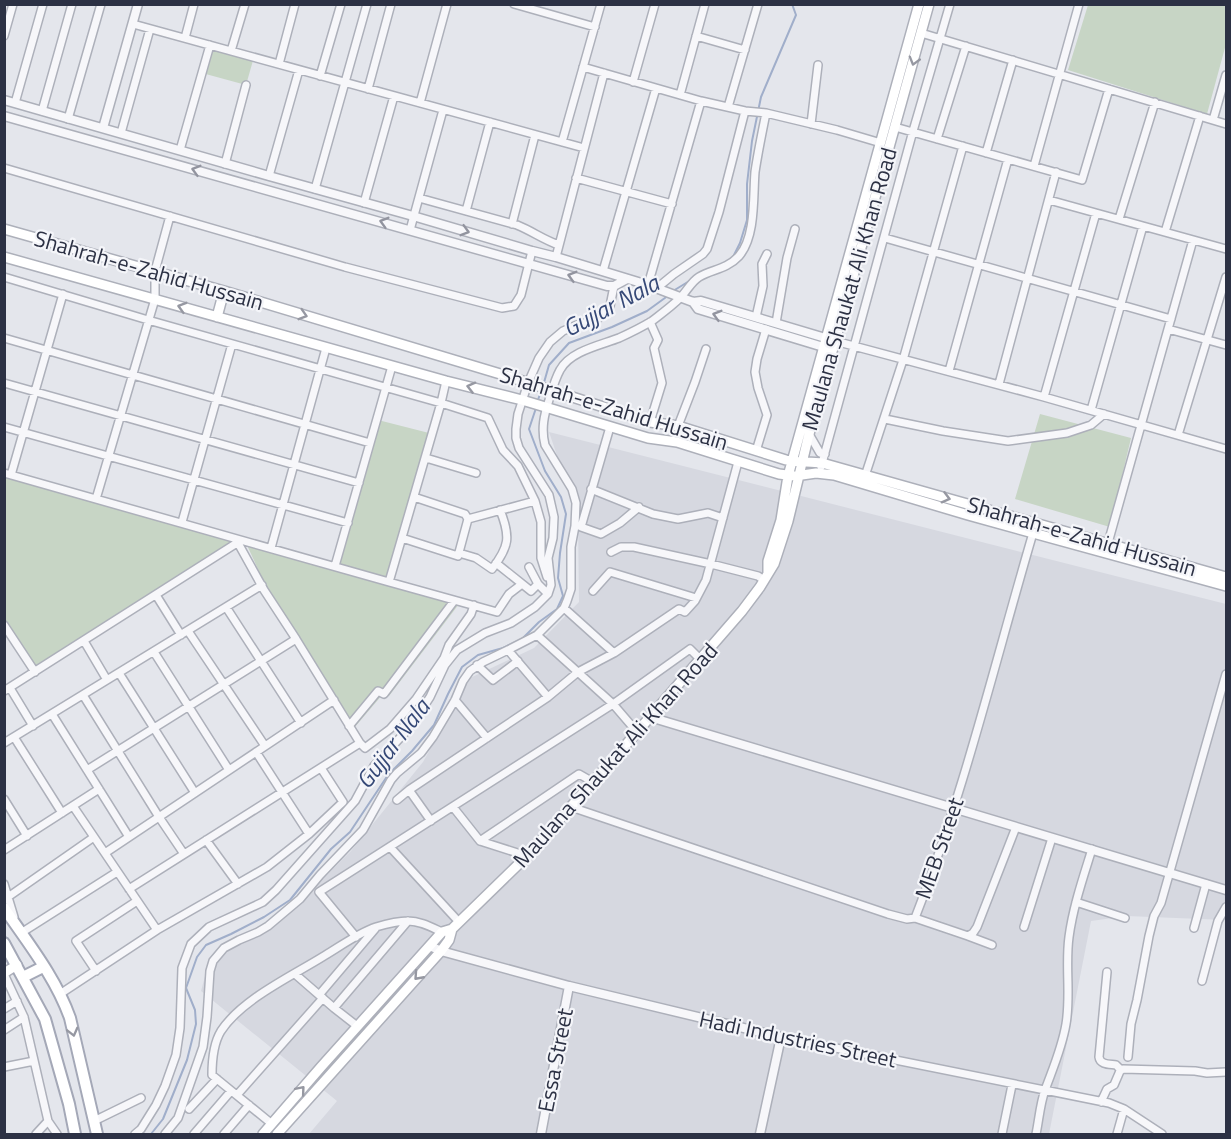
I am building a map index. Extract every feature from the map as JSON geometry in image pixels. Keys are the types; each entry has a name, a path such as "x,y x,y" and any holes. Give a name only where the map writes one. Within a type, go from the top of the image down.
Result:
{"main road":[{"name":"Maulana Shaukat Ali Khan Road","path":"263,1134 430,946 527,856 571,807 742,611 774,564 799,476 797,462 929,4"},
{"name":"Maulana Shaukat Ali Khan Road","path":"766,577 768,561 781,520 788,476 809,434 881,143 918,5"},
{"name":"Shahrah-e-Zahid Hussain","path":"4,229 224,291 650,422 678,426 797,462 822,464 1227,577"},
{"name":"Shahrah-e-Zahid Hussain","path":"4,257 326,348 525,401 654,440 676,442 788,476 811,473 822,464"},
{"path":"217,316 224,291"},
{"name":"Shahrah-e-Zahid Hussain","path":"822,464 834,476 1227,586"},
{"path":"6,902 19,929 60,994 70,1018 97,1134"},
{"name":"Maulana Shaukat Ali Khan Road","path":"277,1134 441,951 449,940 451,928"},
{"path":"6,951 17,965 45,1019 75,1132"},
{"path":"4,973 17,965"},
{"path":"23,977 43,966"}],"street":[{"path":"4,36 14,4"},
{"path":"15,103 43,4"},
{"path":"42,111 72,4"},
{"path":"68,119 101,4"},
{"path":"103,128 138,4"},
{"path":"185,38 194,4"},
{"path":"231,51 244,4"},
{"path":"279,64 295,4"},
{"path":"320,76 341,4"},
{"path":"315,189 367,4"},
{"path":"368,89 392,4"},
{"path":"420,103 447,4"},
{"path":"514,4 595,27"},
{"path":"547,13 549,4"},
{"path":"562,142 601,4"},
{"path":"633,82 655,4"},
{"path":"680,95 705,4"},
{"path":"728,107 758,4"},
{"path":"822,464 950,4"},
{"path":"1034,166 1079,4"},
{"path":"133,24 584,148"},
{"path":"121,133 150,28"},
{"path":"921,33 1227,124"},
{"path":"696,36 745,50"},
{"path":"180,150 210,45"},
{"path":"937,139 966,46"},
{"path":"986,153 1013,60"},
{"path":"811,124 818,65"},
{"path":"583,67 701,101 764,113 881,143"},
{"path":"269,176 299,70"},
{"path":"556,257 604,73"},
{"path":"1213,120 1227,75"},
{"path":"225,164 246,85"},
{"path":"603,271 656,88"},
{"path":"895,127 1082,180 1109,89"},
{"path":"364,203 394,96"},
{"path":"4,100 556,257 657,288 693,302 701,301 776,323 830,344"},
{"path":"657,288 672,204 701,101"},
{"path":"1119,219 1155,102"},
{"path":"410,230 444,110"},
{"path":"657,288 707,249 748,111"},
{"path":"578,526 576,502 572,489 545,445 544,407 549,390 560,369 572,357 650,322 700,276 721,269 739,256 746,244 751,221 764,113"},
{"path":"4,116 607,286 614,286 627,279"},
{"path":"1165,232 1200,116"},
{"path":"466,211 490,122"},
{"path":"512,224 535,135"},
{"path":"865,476 903,360 963,146"},
{"path":"949,371 1008,159"},
{"path":"4,168 345,267 502,308 513,306 518,301 532,251"},
{"path":"999,384 1056,172"},
{"path":"576,178 672,204"},
{"path":"419,198 527,229 559,245"},
{"path":"1049,200 1227,249"},
{"path":"1044,397 1096,213"},
{"path":"96,499 154,299 154,272 170,216"},
{"path":"1091,410 1143,226"},
{"path":"776,323 787,258 795,229"},
{"path":"885,238 1171,319"},
{"path":"1108,543 1193,240"},
{"path":"756,317 764,286 762,264 767,254"},
{"path":"4,277 488,418 503,450 518,466 535,501 541,522 541,558 547,577"},
{"path":"1178,435 1227,277"},
{"path":"135,1134 141,1129 165,1086 176,1055 180,1028 182,968 191,944 209,927 263,902 276,890 355,801 374,766 411,726 430,697 445,665 457,650 485,633 511,623 535,608 548,594 551,585 548,558 553,538 554,517 549,495 519,448 516,429 539,358 550,342 563,331 596,320 604,314 610,306 614,286"},
{"path":"63,294 24,432 8,474 497,612 509,594 522,584"},
{"path":"693,302 698,309 766,329 830,344 855,346 999,384 1227,449"},
{"path":"650,322 658,340 654,346 662,383 650,422"},
{"path":"756,451 768,415 755,372 766,329"},
{"path":"1168,329 1227,345"},
{"path":"4,338 370,442"},
{"path":"182,522 232,344"},
{"path":"272,548 326,348"},
{"path":"678,426 706,349"},
{"path":"335,566 392,366"},
{"path":"389,582 446,381"},
{"path":"4,383 359,483"},
{"path":"885,419 943,432 1008,441 1067,433 1091,425 1104,414"},
{"path":"4,427 348,523"},
{"path":"165,1134 178,1118 203,1047 210,971 213,961 224,948 268,926 300,899 363,830 391,780 421,753 433,737 470,670 537,634 564,608 571,589 571,547 610,427"},
{"path":"809,434 820,453 822,464"},
{"path":"426,458 477,473"},
{"path":"397,800 548,697 578,672 614,652 679,609 685,612 706,580 738,462"},
{"path":"591,489 653,514 678,519 708,513 723,518"},
{"path":"402,538 458,556 459,553 468,519 465,514 414,497"},
{"path":"468,519 535,501"},
{"path":"578,526 601,534 620,523 639,507"},
{"path":"459,553 476,558 492,569 503,555 506,545 507,527 500,510"},
{"name":"MEB Street","path":"571,807 888,914 907,919 915,918 931,877 976,736 1034,533"},
{"path":"240,541 262,585 365,748 390,729 416,699 444,658 449,645 471,615 474,605"},
{"path":"33,726 7,690 240,541"},
{"path":"611,552 621,547 634,547 766,577"},
{"path":"496,563 531,591 538,584"},
{"path":"529,567 538,584 548,594"},
{"path":"593,591 610,572 696,598"},
{"path":"4,743 262,585"},
{"path":"156,595 181,635"},
{"path":"349,726 378,691 384,694 454,601"},
{"path":"226,607 300,723"},
{"path":"564,608 614,652"},
{"path":"4,625 35,672"},
{"path":"188,630 265,746"},
{"path":"537,634 613,704 637,732"},
{"path":"87,770 296,639"},
{"path":"84,641 107,680"},
{"path":"356,937 320,892 613,704 690,649 700,659"},
{"path":"508,650 548,697"},
{"path":"154,652 230,770"},
{"path":"477,665 493,680 518,661"},
{"path":"119,673 195,793"},
{"path":"1128,1057 1131,1024 1154,916 1161,903 1227,674"},
{"path":"83,695 184,854"},
{"path":"105,853 334,700"},
{"path":"455,700 487,738"},
{"path":"52,714 129,837"},
{"path":"650,717 1169,872 1226,892"},
{"path":"14,737 62,813"},
{"path":"129,889 360,743"},
{"path":"256,752 309,834"},
{"path":"60,994 157,930 267,867 309,834 343,801 321,768"},
{"path":"480,841 579,774 593,782"},
{"path":"4,850 99,789"},
{"path":"409,790 431,821"},
{"path":"4,799 27,836"},
{"path":"74,806 157,930"},
{"path":"453,807 480,841 527,856"},
{"path":"968,936 977,927 1016,827"},
{"path":"6,902 94,837"},
{"path":"1024,927 1052,838"},
{"path":"206,840 238,884"},
{"path":"390,847 451,928"},
{"path":"1036,1134 1045,1091 1061,1048 1066,1026 1069,1003 1067,969 1069,938 1076,902 1092,849"},
{"path":"19,929 117,872"},
{"path":"4,884 6,902"},
{"path":"1194,927 1206,884"},
{"path":"96,971 76,941 137,901"},
{"path":"1076,902 1125,918"},
{"path":"1202,981 1218,921 1227,907"},
{"path":"915,918 992,945"},
{"path":"272,1124 212,1075 212,1059 220,1032 243,1008 261,995 376,927 408,921 451,928"},
{"path":"334,1008 408,921"},
{"path":"194,1134 321,997 376,927"},
{"name":"Hadi Industries Street","path":"430,946 569,986 781,1037 1101,1102 1124,1109 1162,1134"},
{"path":"1107,972 1099,1057 1102,1063 1116,1065 1121,1070 1227,1072"},
{"path":"4,973 24,1017 48,1121 57,1134"},
{"path":"295,974 357,1026"},
{"name":"Essa Street","path":"541,1134 569,986"},
{"path":"4,1009 17,1001"},
{"path":"4,1030 24,1017"},
{"path":"760,1134 781,1037"},
{"path":"4,1068 34,1060"},
{"path":"1101,1102 1107,1089 1114,1084 1121,1070"},
{"path":"189,1109 217,1079"},
{"path":"1002,1134 1012,1085"},
{"path":"94,1121 141,1098"},
{"path":"224,1134 249,1106"},
{"path":"1117,1134 1124,1109"},
{"path":"36,1134 48,1121"}],"shaded area":[{"path":"549,432 1226,604 1226,922 1225,920 1127,916 1091,921 1049,1134 309,1134 337,1101 201,991 210,958 276,925 351,851 423,762 470,678 534,648 579,602 578,517"}],"green space":[{"path":"1088,5 1226,5 1226,44 1207,114 1068,70"},
{"path":"210,45 254,57 246,85 202,73"},
{"path":"1040,414 1131,438 1110,527 1015,499"},
{"path":"378,420 433,434 389,582 335,566"},
{"path":"5,473 241,539 35,672 5,625"},
{"path":"246,543 459,604 389,696 383,694 354,728 269,593"}],"waterway":[{"name":"Gujjar Nala","path":"732,259 747,220 747,184 752,141 761,97 796,15 792,4"},
{"name":"Gujjar Nala","path":"673,291 691,280"},
{"name":"Gujjar Nala","path":"543,386 549,365 569,343 647,311 669,295"},
{"name":"Gujjar Nala","path":"537,403 541,391"},
{"name":"Gujjar Nala","path":"151,1134 163,1119 187,1060 196,1024 195,1010 186,988 197,957 206,945 264,917 290,900 331,849 350,832 388,775 434,725 462,667 478,655 503,648 522,639 539,622 557,609 563,596 558,578 566,514 561,497 545,471 529,429 536,408"}]}
